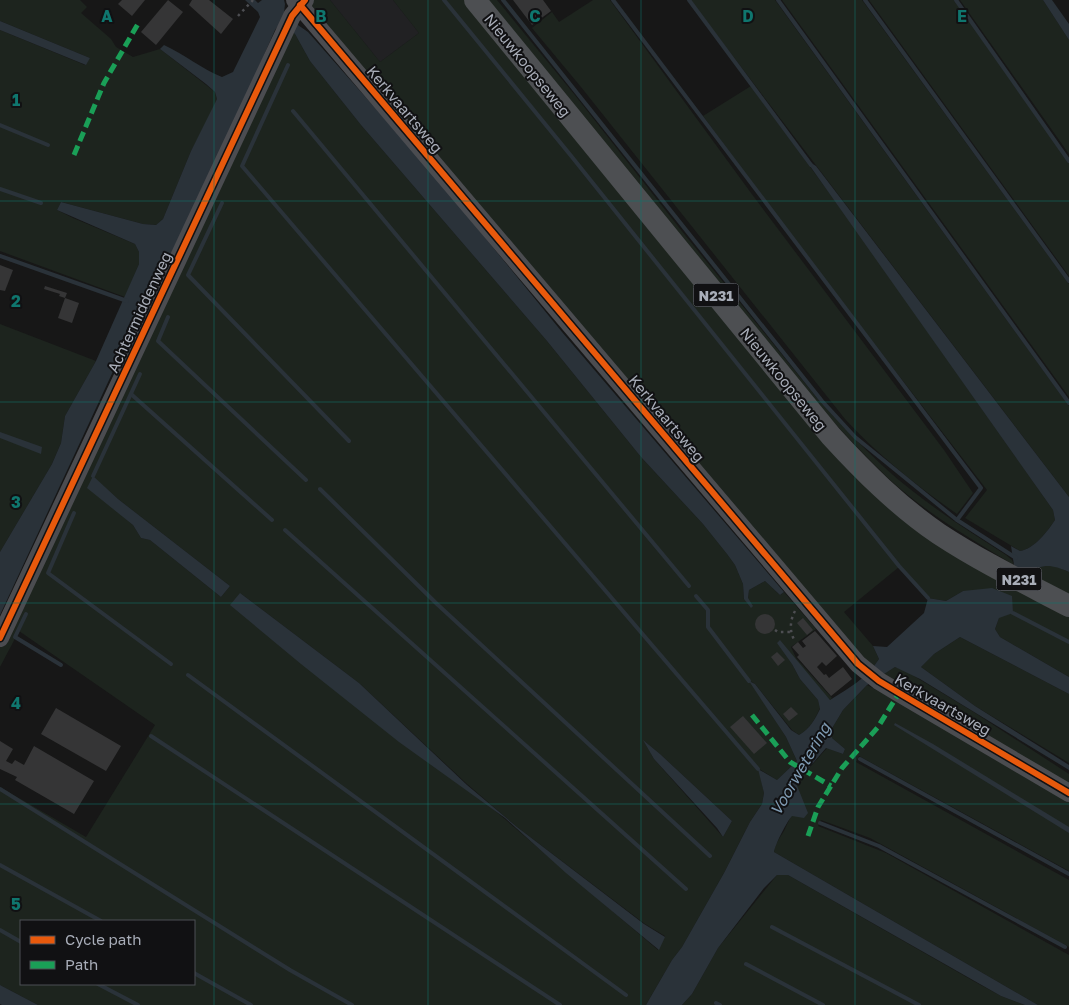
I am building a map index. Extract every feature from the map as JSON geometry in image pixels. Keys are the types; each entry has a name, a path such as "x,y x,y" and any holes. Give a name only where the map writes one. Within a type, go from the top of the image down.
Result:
{"main road":[{"name":"Nieuwkoopseweg","path":"475,0 831,436 859,466 886,493 939,534 984,561 1061,602"}],"street":[{"name":"Kerkvaartsweg","path":"295,10 858,664 879,681 1069,794"},
{"name":"Achtermiddenweg","path":"0,638 295,10"}],"path":[{"path":"238,16 253,0"},
{"path":"795,640 792,632 792,617 794,611 805,601"},
{"path":"775,630 778,632 792,632"}],"shaded area":[{"path":"0,0 80,0 87,7 81,13 111,39 116,47 133,57 160,49 215,92 217,99 212,112 191,151 163,219 156,225 143,224 61,202 57,210 135,244 139,252 139,264 125,297 0,251 0,30 85,65 90,58 0,21"},
{"path":"311,0 330,0 380,62 419,33 393,0 464,0 841,456 1069,614 1069,677 1000,637 995,629 999,618 963,591 946,601 928,598 899,567 844,612 873,646 879,659 873,668 312,14"},
{"path":"330,0 393,0 419,33 380,62"},
{"path":"487,0 497,0 817,398 841,424 875,459 898,479 943,514 1006,555 1012,560 1014,565 949,525 903,491 827,415"},
{"path":"593,0 610,0 751,193 944,450 973,493 957,514 898,470 845,419 532,28 552,12 559,22"},
{"path":"690,0 775,0 1069,406 1069,497"},
{"path":"782,0 862,0 1069,284 1069,397"},
{"path":"869,0 954,0 1069,163 1069,276"},
{"path":"960,0 1043,0 1069,40 1069,154"},
{"path":"290,30 295,34 310,61 361,125 547,341 641,457 703,524 727,554 735,565 743,584 744,599 748,598 749,590 765,581 780,595 784,592 816,629 791,647 796,658 832,698 830,700 792,664 800,679 818,700 820,708 809,727 799,735 792,730 755,684 750,681 786,737 797,761 777,780 759,769 764,793 762,804 750,822 724,873 682,947 672,960 646,1005 38,1005 0,985 0,787 86,837 155,725 19,631 0,667 0,645","holes":["93,477 118,499 230,586 221,597 150,540 141,538 133,525 118,512","240,593 359,683 467,784 517,827 645,924 665,936 658,950","644,741 732,821 723,837 654,759"]},
{"path":"751,86 852,224 1053,510 1055,520 1044,535 1025,550 1020,551 965,518 987,490 799,246 703,116"},
{"path":"0,324 96,361 65,416 61,443 52,464 0,552"},
{"path":"1044,566 1055,566 1069,572 1069,594 1028,573"},
{"path":"960,637 1069,694 1069,763 975,706 921,667 934,654"},
{"path":"895,667 904,670 972,711 1069,774 1069,785 882,675"},
{"path":"867,685 993,753 1069,800 1069,871 859,756 856,762 1069,880 1069,947 870,838 821,820 818,826 886,853 1069,955 1069,1005 1038,1005 774,852 796,801 796,783 827,748 843,754 845,749 832,738 831,730 843,710"},
{"path":"777,875 788,875 977,983 1001,996 1025,1005 682,1005 692,994 718,948"}],"water":[{"path":"245,0 255,0 258,3 262,0 284,0 284,13 308,32 429,169 562,332 784,592 780,595 765,581 749,590 748,598 753,606 751,608 744,599 743,584 735,565 703,524 641,457 547,341 361,125 310,61 295,34 278,26 238,114 133,333 122,352 0,615 0,552 52,464 61,443 65,416 96,361 139,264 139,252 135,244 57,210 61,202 143,224 156,225 163,219 191,151 217,99 215,92 206,84 160,49 164,45 222,77 233,72 260,17 258,12"},
{"path":"1043,0 1052,0 1069,24 1069,40"},
{"path":"0,21 90,58 86,65 0,30"},
{"path":"805,159 816,166 1069,497 1069,572 1044,566 1028,573 1014,565 1011,546 1020,551 1035,543 1044,535 1055,520 1053,510"},
{"path":"0,432 42,447 41,454 0,438"},
{"path":"93,476 118,499 230,586 221,597 150,540 141,538 133,525 87,488"},
{"name":"Voorwetering","path":"992,588 1012,596 1013,613 999,618 995,629 1000,637 1069,677 1069,694 960,637 934,654 921,667 975,706 1069,765 1069,770 920,679 895,667 867,685 843,710 831,730 832,738 845,749 843,754 826,748 796,783 808,813 804,818 792,816 781,833 774,852 1038,1005 1025,1005 1001,996 788,875 777,875 764,888 718,948 692,994 682,1005 646,1005 672,960 682,947 724,873 750,822 762,804 764,793 758,769 777,780 797,761 786,737 749,681 755,684 791,730 799,735 809,727 820,709 818,700 800,679 777,643 780,640 830,700 869,672 879,659 873,646 887,647 924,613 928,598 946,601 963,591"},
{"path":"240,593 359,683 467,785 517,827 644,924 665,937 659,950 566,873 505,818 399,742 230,605"},
{"path":"895,723 1069,827 1069,833 894,725"},
{"path":"643,740 732,821 723,837 654,759"},
{"path":"0,985 38,1005 0,1004"}],"building":[{"path":"122,0 145,0 132,16 118,4"},
{"path":"168,0 183,12 156,45 141,32"},
{"path":"192,0 209,0 233,19 221,34 189,5"},
{"path":"513,0 543,0 551,11 532,25"},
{"path":"0,265 13,270 5,291 0,290"},
{"path":"45,286 67,293 65,298 59,296 60,294 44,289"},
{"path":"65,298 79,303 72,323 58,318"},
{"path":"765,614 772,617 775,624 772,631 765,634 758,631 755,624 758,617"},
{"path":"803,618 813,630 807,635 797,623"},
{"path":"815,631 837,656 826,666 822,662 817,667 829,678 843,667 852,679 831,696 797,657 799,655 792,647 798,642 803,648 806,646 802,641"},
{"path":"777,652 785,660 778,666 771,657"},
{"path":"791,707 798,714 789,721 783,714"},
{"path":"56,708 121,746 106,771 41,734"},
{"path":"743,716 767,743 754,754 730,727"},
{"path":"0,741 13,749 6,761 12,764 15,760 24,765 34,746 94,781 74,814 15,780 17,777 0,769"}],"waterway":[{"path":"444,0 899,566 928,598"},
{"path":"503,0 822,401 855,437 957,520 1016,558"},
{"path":"613,0 981,488 957,520"},
{"path":"689,0 811,165"},
{"path":"778,0 1069,403"},
{"path":"865,0 1069,281"},
{"path":"956,0 1069,161"},
{"path":"288,65 242,166 758,769"},
{"path":"293,111 689,586"},
{"path":"0,125 48,145"},
{"path":"0,189 41,203"},
{"path":"222,203 188,275 349,441"},
{"path":"0,256 127,301"},
{"path":"168,317 158,341 306,480"},
{"path":"93,476 140,374"},
{"path":"131,394 272,520"},
{"path":"320,489 437,604 710,856"},
{"path":"74,513 48,573 171,664"},
{"path":"285,530 686,889"},
{"path":"696,596 708,610 708,627 749,681"},
{"path":"1013,613 1069,642"},
{"path":"26,614 15,637 61,665"},
{"path":"188,675 626,995"},
{"path":"151,736 560,1005"},
{"path":"860,759 1069,874"},
{"path":"0,789 290,970 352,1005"},
{"path":"820,823 879,846 1065,947"},
{"path":"0,865 99,920"},
{"path":"772,927 919,1005"},
{"path":"0,930 20,941"},
{"path":"746,964 823,1005"},
{"path":"195,974 251,1005"},
{"path":"100,985 138,1005"},
{"path":"716,1003 720,1005"}],"marked path":[{"path":"74,155 104,83 139,22"},
{"path":"808,836 818,807 842,768 878,727 899,693"},
{"path":"752,715 790,762 831,786"}],"cycle path":[{"path":"0,638 292,16 305,0"},
{"path":"300,5 858,664 879,681 1069,793"}]}
